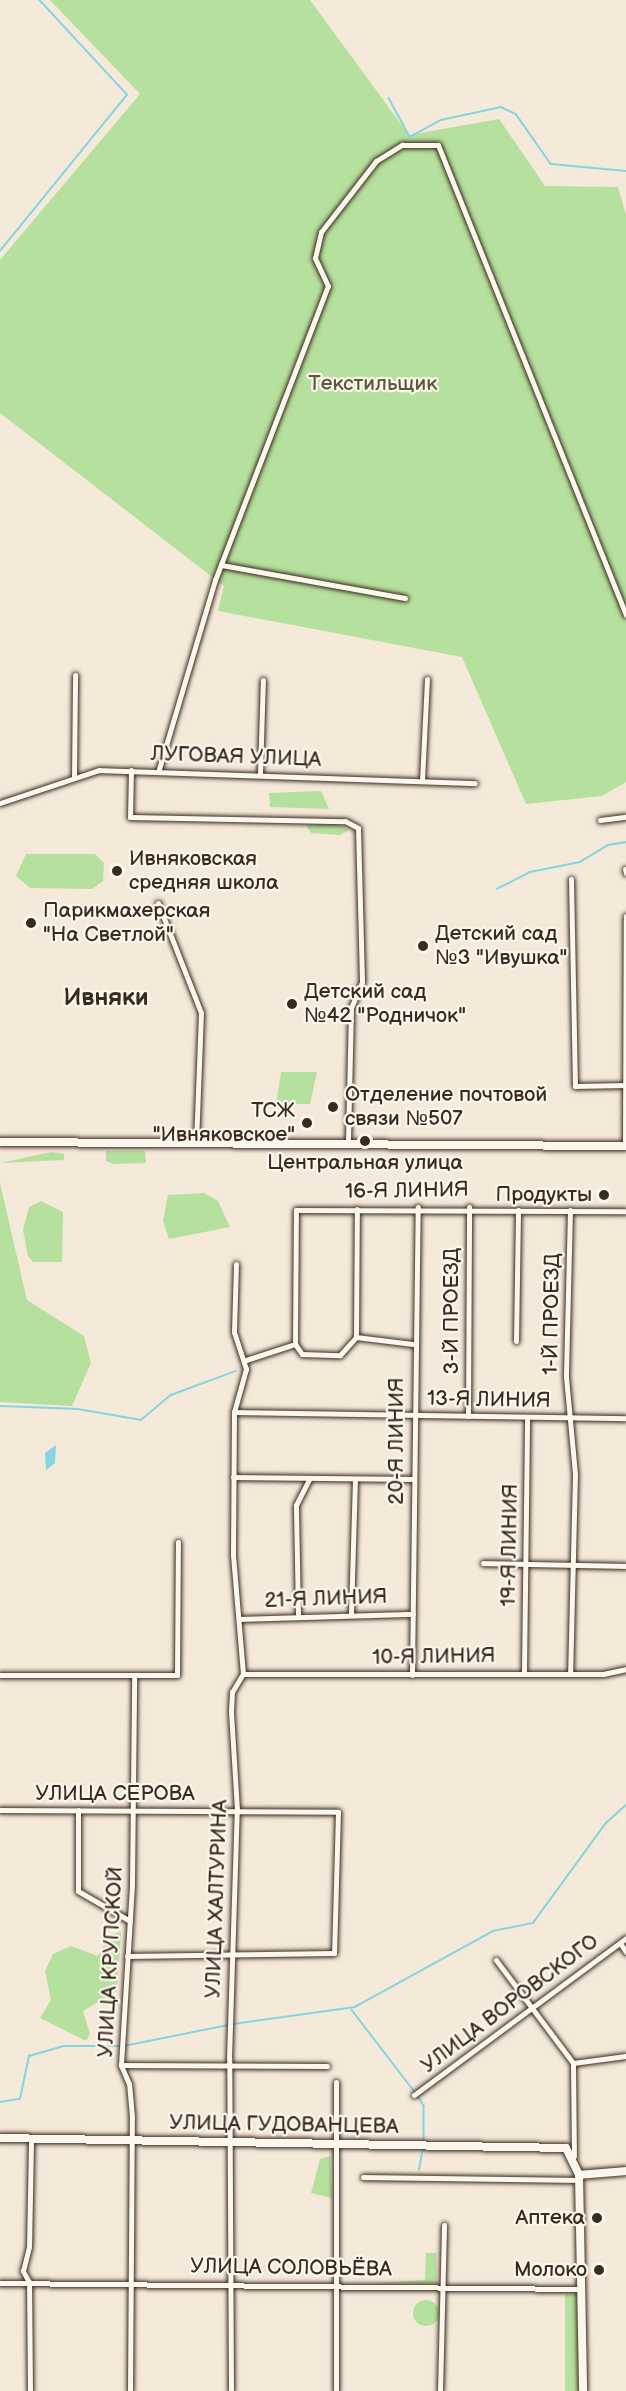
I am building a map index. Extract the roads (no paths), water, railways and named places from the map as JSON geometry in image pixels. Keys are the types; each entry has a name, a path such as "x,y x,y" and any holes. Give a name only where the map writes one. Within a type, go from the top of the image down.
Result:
{"street":[{"path":"159,770 221,565 328,286 315,258 321,232 384,154 402,145 433,143 626,615"},
{"path":"221,565 405,598"},
{"path":"74,778 75,675"},
{"path":"422,781 427,679"},
{"path":"260,773 262,680"},
{"path":"131,770 130,817 345,821 359,832 362,982 351,1008 348,1144"},
{"name":"ЛУГОВАЯ УЛИЦА","path":"0,803 74,778 131,770 260,773 475,783"},
{"path":"600,820 626,817"},
{"path":"572,879 575,1086 625,1084"},
{"path":"158,903 201,1012 196,1141"},
{"path":"0,1142 196,1141 626,1146 626,916"},
{"name":"20-Я ЛИНИЯ","path":"412,1674 413,1344 418,1207"},
{"name":"16-Я ЛИНИЯ","path":"295,1344 296,1210 469,1207 626,1211"},
{"name":"3-Й ПРОЕЗД","path":"468,1416 469,1207"},
{"path":"236,1264 234,1332 246,1360 295,1344 302,1354 340,1355 356,1337 357,1209"},
{"path":"516,1341 518,1210"},
{"name":"1-Й ПРОЕЗД","path":"570,1210 572,1564 570,1673"},
{"path":"356,1337 413,1344"},
{"name":"УЛИЦА ХАЛТУРИНА","path":"231,2391 232,2142 229,2065 237,1810 232,1692 243,1674 233,1478 234,1412 246,1360"},
{"name":"13-Я ЛИНИЯ","path":"234,1412 243,1414 626,1418"},
{"name":"19-Я ЛИНИЯ","path":"524,1672 527,1417"},
{"path":"233,1478 412,1479"},
{"path":"298,1614 296,1504 309,1479"},
{"path":"351,1613 355,1479"},
{"path":"0,1675 134,1677 178,1674 178,1542"},
{"path":"483,1563 626,1566"},
{"name":"21-Я ЛИНИЯ","path":"240,1619 298,1614 412,1614"},
{"name":"10-Я ЛИНИЯ","path":"243,1674 570,1673 626,1669"},
{"name":"УЛИЦА КРУПСКОЙ","path":"130,2391 132,2140 129,2084 121,2065 130,1922 134,1677"},
{"name":"УЛИЦА СЕРОВА","path":"0,1810 338,1812 334,1953 232,1953"},
{"path":"78,1810 78,1891 130,1922"},
{"name":"УЛИЦА ВОРОВСКОГО","path":"414,2095 626,1938"},
{"path":"620,1943 626,1952"},
{"path":"127,1956 232,1953"},
{"path":"495,1960 573,2063 574,2156 579,2177 583,2391"},
{"path":"573,2063 626,2056"},
{"path":"121,2065 327,2066"},
{"path":"336,2082 334,2284 336,2391"},
{"name":"УЛИЦА ГУДОВАНЦЕВА","path":"0,2138 566,2148 574,2156"},
{"path":"30,2391 29,2282 23,2271 29,2247 31,2138"},
{"path":"363,2177 579,2177 626,2171"},
{"path":"440,2391 444,2226"},
{"name":"УЛИЦА СОЛОВЬЁВА","path":"0,2283 334,2284 582,2289"}],"water":[{"path":"56,1445 55,1463 46,1470 45,1453"}],"waterway":[{"path":"0,251 127,95 39,0"},
{"path":"389,98 410,137 441,120 501,107 516,114 551,164 626,171"},
{"path":"497,889 530,872 580,862 608,845 626,842"},
{"path":"0,1406 78,1409 141,1420 171,1395 236,1371"},
{"path":"233,2024 355,2007 493,1931 533,1923 606,1823 626,1805"},
{"path":"352,2010 415,2092"},
{"path":"124,2046 228,2025"},
{"path":"0,2102 20,2099 29,2056 63,2046 119,2046"},
{"path":"418,2096 424,2106 424,2143"},
{"path":"419,2170 423,2147"}],"place":[{"name":"Ивняковская средняя школа","path":"117,871"},
{"name":"Парикмахерская \"На Светлой\"","path":"31,923"},
{"name":"Детский сад №3 \"Ивушка\"","path":"423,946"},
{"name":"Детский сад №42 \"Родничок\"","path":"292,1004"},
{"name":"Отделение почтовой связи №507","path":"333,1107"},
{"name":"ТСЖ \"Ивняковское\"","path":"307,1123"},
{"name":"Центральная улица","path":"365,1141"},
{"name":"Продукты","path":"604,1195"},
{"name":"Аптека","path":"597,2218"},
{"name":"Молоко","path":"599,2270"}],"district":[{"name":"Ивняки","path":"106,998"}],"park label":[{"name":"Текстильщик","path":"373,384"}]}
